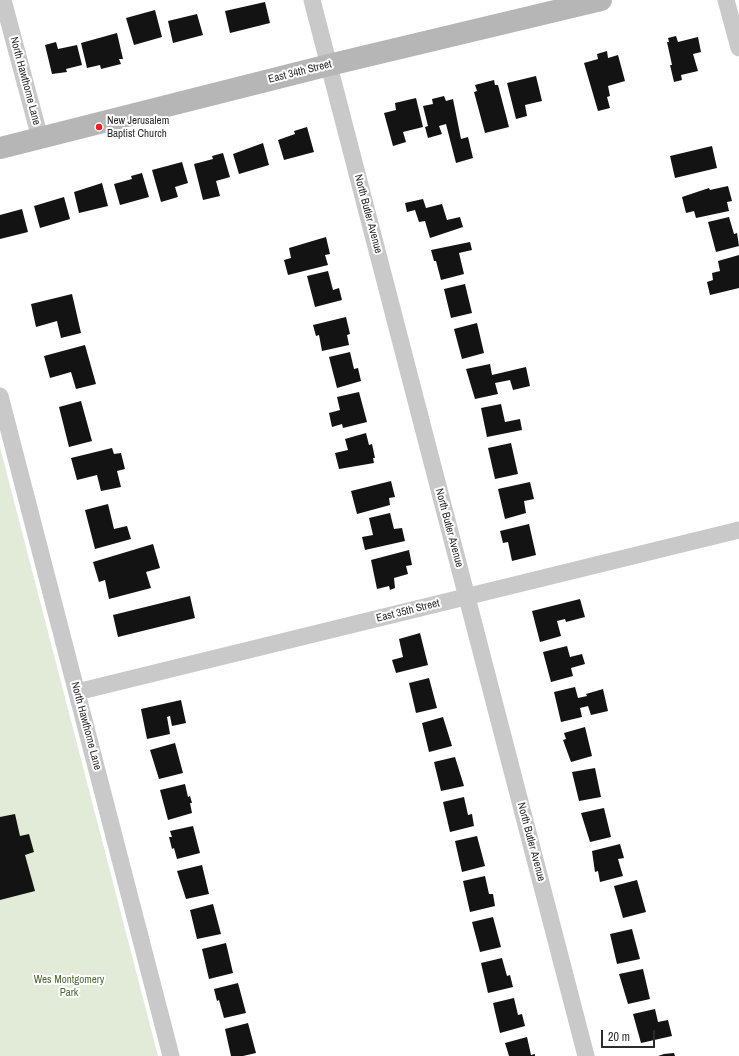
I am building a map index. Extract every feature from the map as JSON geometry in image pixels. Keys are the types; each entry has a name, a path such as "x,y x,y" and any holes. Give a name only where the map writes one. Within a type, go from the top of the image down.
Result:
{"main road":[{"name":"East 34th Street","path":"0,148 329,65 601,0"}],"street":[{"name":"North Hawthorne Lane","path":"3,0 40,138"},
{"name":"North Butler Avenue","path":"312,0 586,1056"},
{"path":"726,0 739,48"},
{"name":"North Hawthorne Lane","path":"0,396 171,1056"},
{"name":"East 35th Street","path":"77,692 739,530"}],"green space":[{"name":"Wes Montgomery Park","path":"0,447 158,1056 0,1056"}],"building":[{"path":"265,2 270,23 230,33 225,11"},
{"path":"155,10 162,37 134,45 126,18"},
{"path":"197,14 203,35 173,43 168,21"},
{"path":"117,33 123,59 119,59 121,64 101,69 100,65 87,68 81,43"},
{"path":"676,36 678,42 698,37 701,52 693,54 698,71 681,75 682,80 674,82 667,42 669,42 668,38"},
{"path":"56,42 58,49 77,45 82,65 66,69 67,72 52,74 45,45"},
{"path":"607,51 608,58 618,55 625,81 608,86 610,96 607,97 610,108 598,111 584,63 598,59 597,54"},
{"path":"536,76 542,101 525,105 527,116 516,119 507,83"},
{"path":"494,80 495,85 498,85 509,127 485,133 474,92 477,91 475,85"},
{"path":"444,96 446,101 453,99 461,139 468,137 473,158 456,163 446,124 439,126 442,134 428,138 425,127 428,126 423,106 433,104 432,99"},
{"path":"416,98 423,127 403,132 406,142 393,146 384,113 396,110 395,103"},
{"path":"307,127 314,152 284,160 278,140 295,134 294,131"},
{"path":"263,143 269,165 239,174 233,154"},
{"path":"712,146 717,168 675,178 670,156"},
{"path":"223,153 230,177 216,181 220,196 203,200 194,164 213,159 212,156"},
{"path":"182,162 188,183 175,187 178,197 161,202 152,170"},
{"path":"142,173 149,197 120,205 114,184 132,179 131,176"},
{"path":"102,183 108,206 79,213 74,192"},
{"path":"728,186 732,201 727,202 729,211 696,218 694,211 686,213 682,197 709,188 710,190"},
{"path":"64,197 70,219 40,228 34,206"},
{"path":"423,199 426,208 442,204 447,220 460,217 463,227 430,238 425,221 419,222 415,210 407,212 405,203"},
{"path":"22,209 28,232 0,239 0,215"},
{"path":"729,217 734,234 737,233 739,246 716,252 708,222"},
{"path":"326,237 330,254 325,255 328,265 288,275 284,260 291,258 289,248"},
{"path":"470,242 472,250 459,253 464,274 441,280 436,261 434,261 431,250"},
{"path":"739,255 739,288 710,295 707,282 713,280 712,273 720,271 718,261"},
{"path":"328,271 333,290 339,288 342,300 315,307 307,276"},
{"path":"465,284 472,313 451,318 444,289"},
{"path":"72,294 81,333 61,338 57,321 36,327 31,304"},
{"path":"346,317 350,334 347,335 349,345 322,351 319,335 316,336 313,325"},
{"path":"477,323 484,353 462,359 454,329"},
{"path":"85,345 96,384 76,389 71,372 50,378 44,356"},
{"path":"350,352 354,369 358,368 361,381 337,388 329,357"},
{"path":"490,364 492,375 526,367 530,386 513,390 510,380 495,383 498,394 475,399 466,369"},
{"path":"359,392 367,422 343,428 342,424 332,427 329,413 340,410 337,397"},
{"path":"81,401 92,441 69,447 59,407"},
{"path":"501,404 505,422 520,419 522,430 487,437 481,408"},
{"path":"366,433 369,445 372,444 375,458 373,458 374,463 339,469 335,453 348,450 345,439"},
{"path":"511,443 518,474 495,479 488,448"},
{"path":"112,448 114,454 121,453 125,469 117,471 121,487 101,491 97,475 77,480 71,458"},
{"path":"391,481 395,497 389,498 390,505 357,514 351,491"},
{"path":"530,482 534,499 524,501 526,513 505,519 498,489"},
{"path":"108,504 114,529 127,526 131,539 95,549 85,510"},
{"path":"390,513 394,529 402,528 405,541 365,550 362,537 373,535 369,518"},
{"path":"529,524 536,555 512,561 508,542 503,543 500,531"},
{"path":"153,544 160,568 146,572 151,588 109,599 105,580 99,582 93,562"},
{"path":"409,550 412,565 406,566 408,574 394,578 395,588 390,590 389,586 377,589 371,560"},
{"path":"190,596 195,618 118,637 113,615"},
{"path":"580,599 585,617 566,622 565,619 557,621 561,636 540,642 532,611"},
{"path":"420,633 428,665 396,673 392,660 403,657 399,639"},
{"path":"567,646 570,657 582,654 585,664 571,668 573,676 551,682 543,652"},
{"path":"429,678 437,708 416,713 409,683"},
{"path":"575,687 578,698 603,689 608,711 591,715 588,706 580,708 582,717 561,722 554,692"},
{"path":"181,700 186,723 172,726 170,716 167,717 170,734 147,739 141,709"},
{"path":"443,717 452,746 429,752 422,723"},
{"path":"585,727 592,756 571,762 563,740 566,739 564,733"},
{"path":"175,743 183,773 159,779 150,750"},
{"path":"455,757 464,786 441,791 434,762"},
{"path":"595,768 601,797 579,801 572,772"},
{"path":"185,784 188,797 190,796 192,803 190,803 192,813 168,820 160,790"},
{"path":"464,797 468,815 472,814 474,826 450,832 443,802"},
{"path":"604,808 611,837 590,842 581,813"},
{"path":"15,814 20,836 29,834 34,852 25,855 35,891 0,900 0,817"},
{"path":"193,826 200,853 177,859 174,848 172,849 169,837 172,837 170,831"},
{"path":"477,836 485,866 462,872 455,841"},
{"path":"620,844 624,858 618,859 623,876 600,882 598,871 595,872 592,851"},
{"path":"202,865 209,894 186,899 177,871"},
{"path":"485,876 489,894 493,894 495,906 470,912 463,881"},
{"path":"637,880 646,912 623,918 614,886"},
{"path":"213,904 221,934 197,939 190,910"},
{"path":"493,917 501,947 480,952 472,922"},
{"path":"632,929 640,959 617,964 610,934"},
{"path":"226,943 233,973 209,979 202,949"},
{"path":"502,958 507,976 510,975 513,987 488,993 481,963"},
{"path":"643,969 650,999 628,1004 619,974"},
{"path":"238,983 246,1013 224,1018 214,989"},
{"path":"514,998 518,1015 522,1014 525,1026 500,1033 493,1003"},
{"path":"655,1009 658,1022 668,1020 672,1036 641,1043 633,1014"},
{"path":"248,1023 256,1053 243,1056 231,1056 225,1029"},
{"path":"527,1037 531,1055 535,1054 535,1056 509,1056 505,1043"},
{"path":"674,1053 675,1056 658,1056 664,1054"}],"place":[{"name":"New Jerusalem Baptist Church","path":"99,127"}]}
